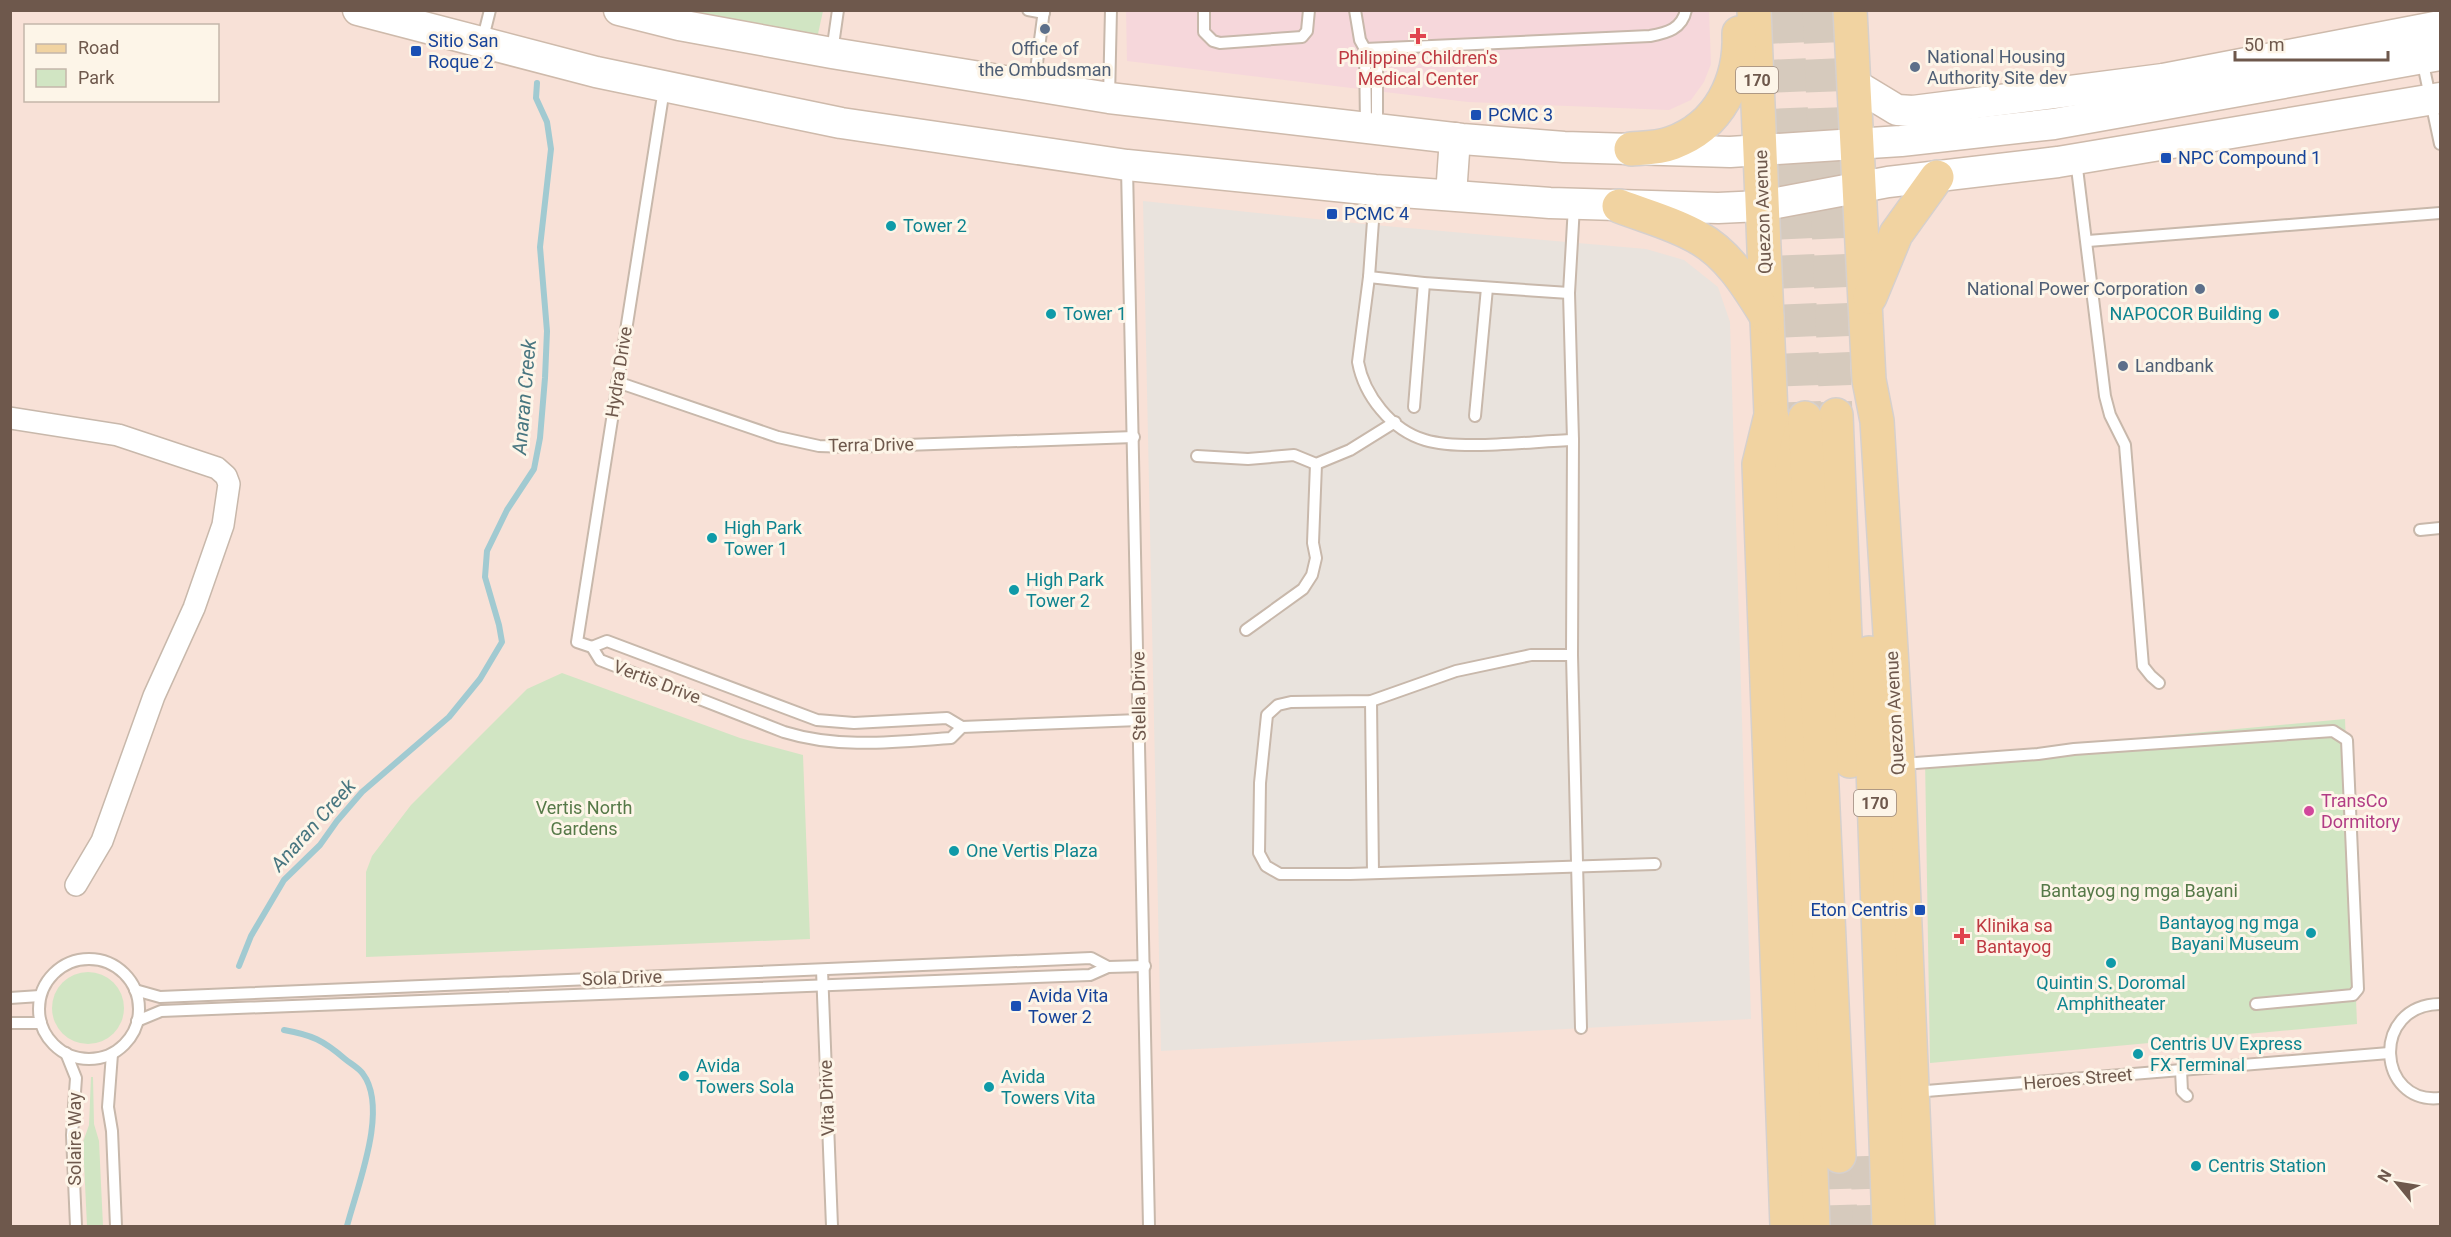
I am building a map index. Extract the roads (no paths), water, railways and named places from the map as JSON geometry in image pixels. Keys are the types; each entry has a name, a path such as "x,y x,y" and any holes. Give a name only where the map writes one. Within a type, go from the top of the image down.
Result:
{"main road":[{"path":"358,10 596,72 841,123 1127,165 1375,190 1619,206 1761,206 1859,188 2076,159 2436,99"},
{"path":"619,10 679,25 832,53 1109,98 1455,138 1564,147 1730,152 1857,145 2055,123 2431,57"},
{"path":"1631,149 1657,147 1681,139 1700,128 1720,108 1739,59 1738,10"},
{"name":"Quezon Avenue","path":"1754,10 1771,414 1785,467 1813,1227"},
{"name":"Quezon Avenue","path":"1850,10 1869,380 1877,421 1898,764 1910,1092 1918,1227"},
{"path":"1854,84 1897,110 1913,111 2163,79 2440,26"},
{"path":"1451,195 1455,138"},
{"path":"1866,316 1871,294 1888,250 1903,222 1937,177"},
{"path":"1619,206 1669,224 1708,243 1730,264 1767,317"},
{"name":"Quezon Avenue","path":"1869,380 1861,423 1889,1227"},
{"name":"Quezon Avenue","path":"1771,414 1759,464 1787,1227"},
{"name":"170","path":"1821,417 1853,1156"}],"street":[{"path":"10,418 118,435 217,468 226,476 229,484 223,525 194,608 154,696 102,841 76,885"}],"lane":[{"path":"482,42 490,10"},
{"path":"832,53 838,10"},
{"path":"1028,10 1044,12 1034,85"},
{"path":"1109,98 1111,10"},
{"path":"1204,10 1204,32 1213,41 1220,43 1302,37 1307,31 1309,10"},
{"path":"1355,10 1360,40 1365,49 1371,128"},
{"path":"1365,49 1650,36 1668,33 1679,26 1686,10"},
{"path":"1371,128 1377,49"},
{"path":"2431,57 2440,144"},
{"name":"Hydra Drive","path":"592,647 577,642 664,86"},
{"path":"2076,159 2088,241 2105,396 2110,414 2125,445 2143,666 2160,683"},
{"name":"Stella Drive","path":"1127,165 1149,1227"},
{"path":"1375,190 1359,369 1367,391 1395,422 1423,440 1445,444 1573,440"},
{"path":"1574,203 1569,293 1573,440 1572,655 1581,1028"},
{"path":"2088,241 2440,213"},
{"path":"1369,277 1569,293"},
{"path":"1414,407 1424,283"},
{"path":"1475,416 1488,288"},
{"name":"Terra Drive","path":"617,382 768,434 819,446 1134,438"},
{"path":"1197,456 1248,459 1294,455 1316,464 1350,450 1395,422"},
{"path":"1246,630 1303,589 1312,574 1316,558 1313,543 1316,464"},
{"path":"2420,531 2440,528"},
{"name":"Vertis Drive","path":"962,727 951,738 848,744 807,739 600,660 592,647 607,641 817,720 854,723 947,718 962,727 1139,720"},
{"path":"1572,655 1531,655 1456,671 1371,701 1291,702 1278,705 1267,715 1260,783 1259,853 1266,866 1280,874 1655,864"},
{"path":"1371,701 1373,873"},
{"path":"1898,764 1931,763 2109,746 2333,731 2348,740 2358,989 2353,995 2256,1004"},
{"path":"10,1023 40,1023 40,996 53,973 67,963 82,958 99,959 114,965 127,975 135,990 139,1006 132,1035 112,1054 81,1059 66,1053"},
{"name":"Sola Drive","path":"135,990 160,997 1091,958 1108,967"},
{"name":"Sola Drive","path":"137,1021 161,1011 1090,975 1108,967 1145,966"},
{"name":"Vita Drive","path":"822,970 832,1227"},
{"path":"10,998 40,996"},
{"path":"2440,1004 2419,1008 2406,1015 2397,1026 2391,1039 2389,1053 2391,1065 2403,1085 2423,1097 2440,1098"},
{"name":"Solaire Way","path":"40,1023 54,1045 66,1053 76,1078 72,1135 76,1227"},
{"name":"Heroes Street","path":"1910,1092 2389,1053"},
{"name":"Solaire Way","path":"112,1054 108,1107 112,1131 116,1227"},
{"path":"2181,1070 2182,1090 2187,1096"}],"waterway":[{"name":"Anaran Creek","path":"239,966 251,936 284,880 320,845 362,792 449,717 480,679 502,642 485,577 487,551 507,510 534,469 540,438 545,378 547,331 540,247 551,149 547,122 536,98 537,83"},
{"name":"Anaran Creek","path":"284,1030 310,1036 330,1047 363,1074 370,1089 373,1107 372,1127 363,1170 347,1226"}],"tunnel":[{"path":"1787,10 1805,418"},
{"path":"1819,10 1836,415"},
{"path":"1839,1156 1841,1226"},
{"path":"1867,1156 1869,1226"}],"place":[{"name":"Office of the Ombudsman","path":"1045,29"},
{"name":"Philippine Children's Medical Center","path":"1418,36"},
{"name":"Sitio San Roque 2","path":"416,51"},
{"name":"National Housing Authority Site dev","path":"1915,67"},
{"name":"PCMC 3","path":"1476,115"},
{"name":"NPC Compound 1","path":"2166,158"},
{"name":"PCMC 4","path":"1332,214"},
{"name":"Tower 2","path":"891,226"},
{"name":"National Power Corporation","path":"2200,289"},
{"name":"Tower 1","path":"1051,314"},
{"name":"NAPOCOR Building","path":"2274,314"},
{"name":"Landbank","path":"2123,366"},
{"name":"High Park Tower 1","path":"712,538"},
{"name":"High Park Tower 2","path":"1014,590"},
{"name":"TransCo Dormitory","path":"2309,811"},
{"name":"One Vertis Plaza","path":"954,851"},
{"name":"Eton Centris","path":"1920,910"},
{"name":"Bantayog ng mga Bayani Museum","path":"2311,933"},
{"name":"Klinika sa Bantayog","path":"1962,936"},
{"name":"Quintin S. Doromal Amphitheater","path":"2111,963"},
{"name":"Avida Vita Tower 2","path":"1016,1006"},
{"name":"Centris UV Express FX Terminal","path":"2138,1054"},
{"name":"Avida Towers Sola","path":"684,1076"},
{"name":"Avida Towers Vita","path":"989,1087"},
{"name":"Centris Station","path":"2196,1166"}],"park label":[{"name":"Vertis North Gardens","path":"584,818"},
{"name":"Bantayog ng mga Bayani","path":"2139,891"}]}
